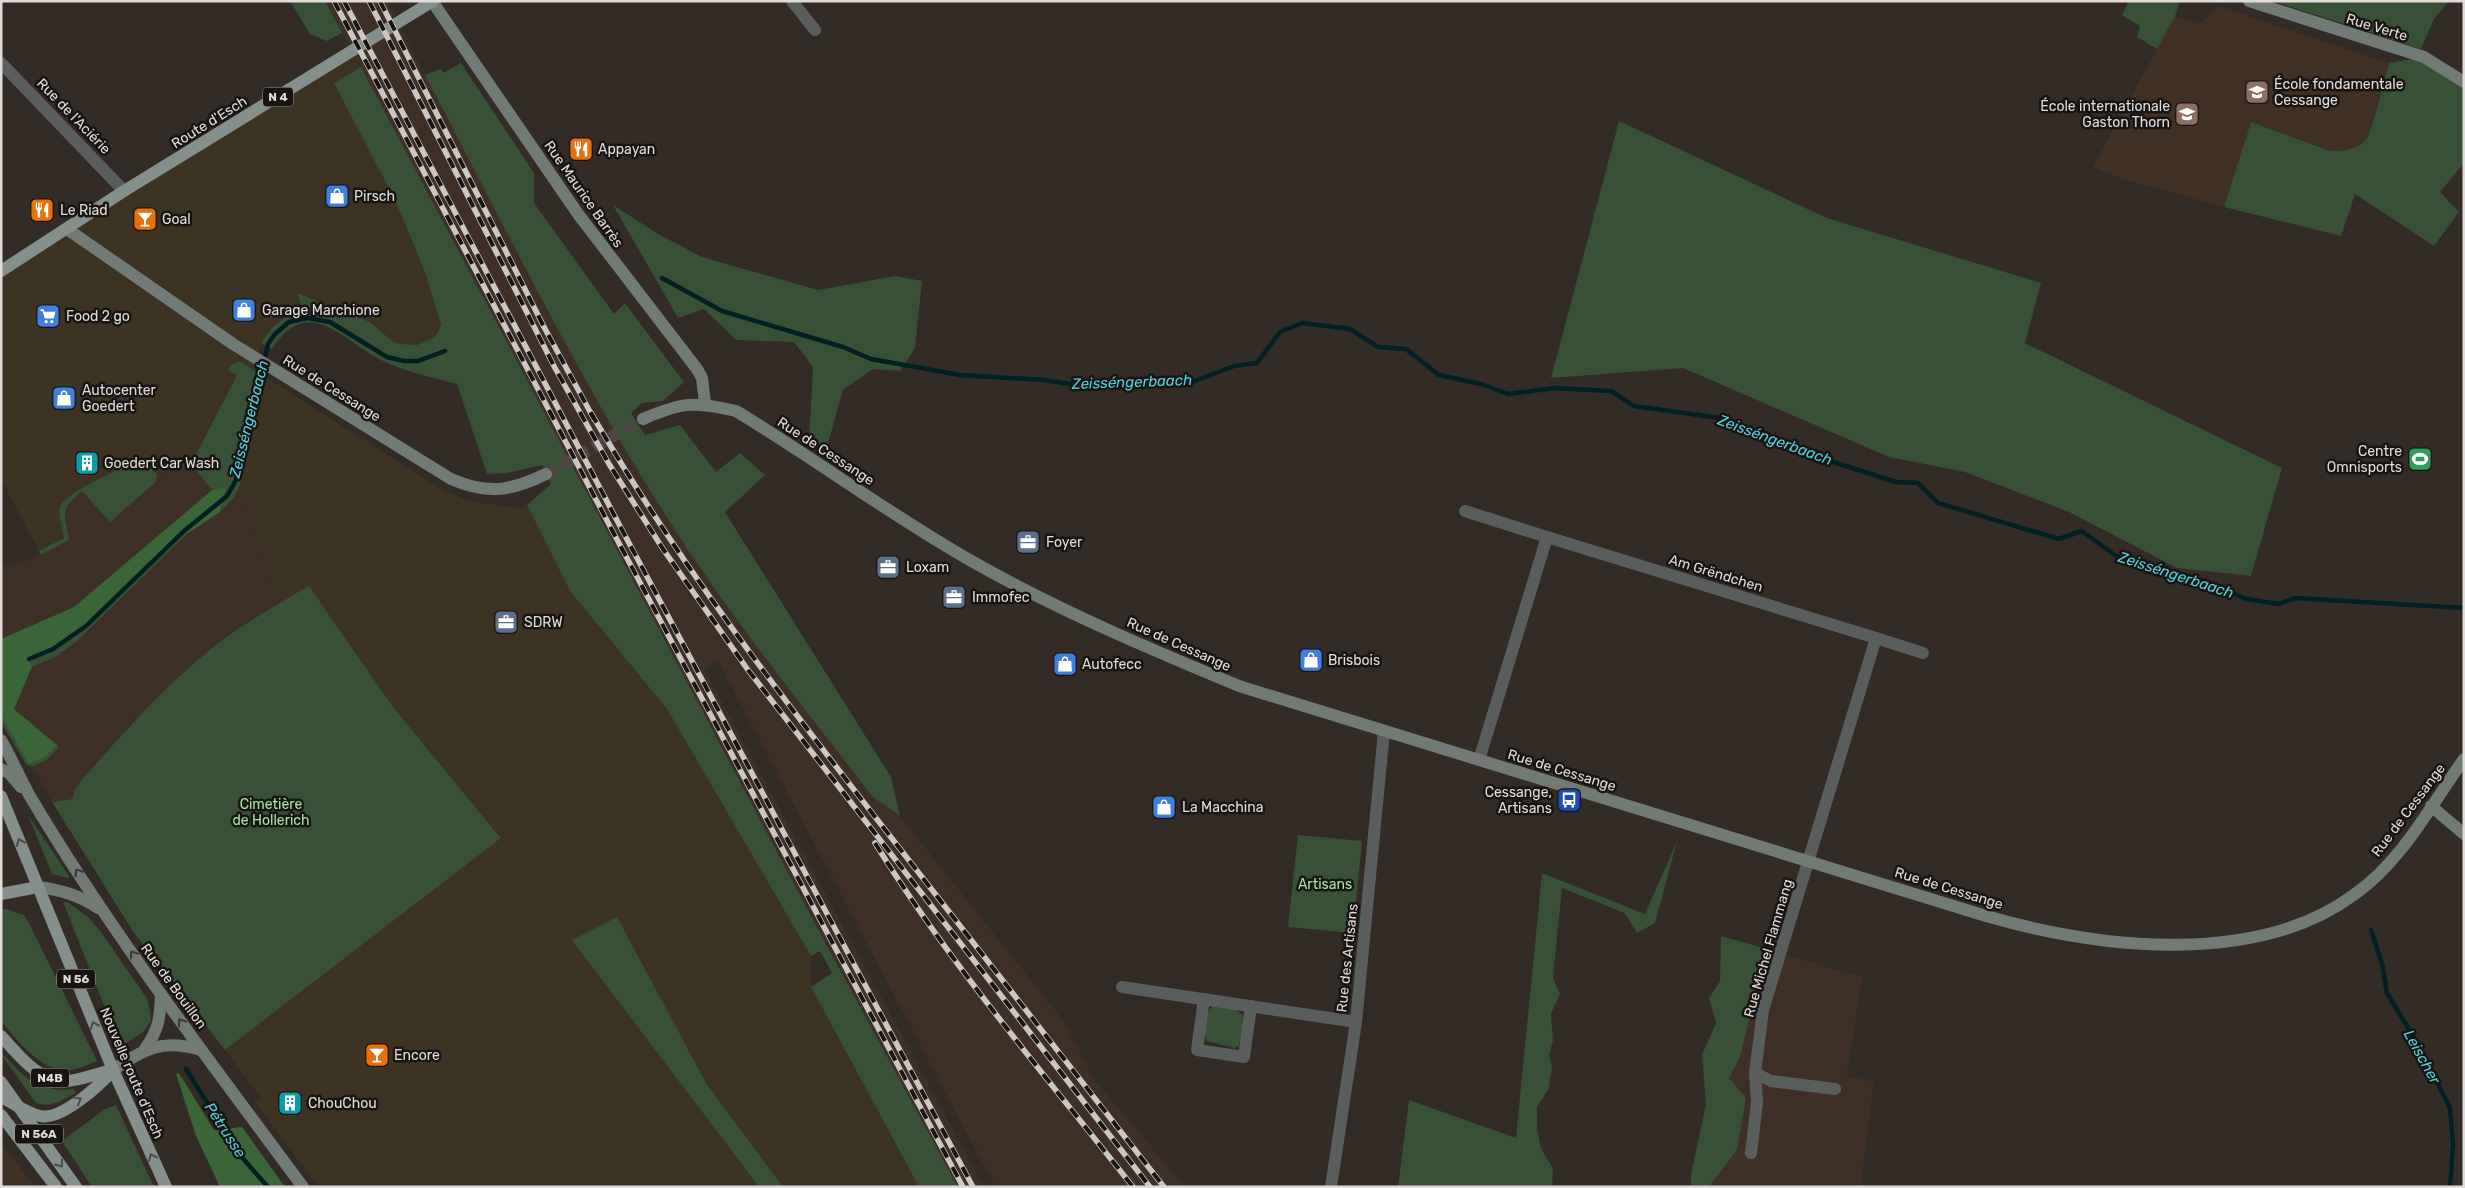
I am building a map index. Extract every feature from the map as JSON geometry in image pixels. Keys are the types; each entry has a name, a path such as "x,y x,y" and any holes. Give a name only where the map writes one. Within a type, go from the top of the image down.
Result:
{"main road":[{"name":"Route d'Esch","path":"1,271 124,191 433,1"},
{"name":"Rue Maurice Barrès","path":"433,1 578,214 697,369 702,378 705,404"},
{"name":"Rue Verte","path":"2248,1 2424,57 2464,82"},
{"name":"Rue de Cessange","path":"67,229 262,362 451,479 469,487 507,489 546,474"},
{"name":"Rue de Cessange","path":"643,419 674,406 705,404 736,411 927,535 1025,589 1162,654 1239,686 1992,917 2062,934 2119,942 2187,945 2240,940 2281,930 2321,915 2356,894 2376,876 2402,847 2464,759"},
{"name":"Rue de Bouillon","path":"1,740 30,796 104,913 303,1187"},
{"name":"Rue de Bouillon","path":"1,769 9,773 30,796"},
{"name":"N 56","path":"1,796 38,888"},
{"path":"2431,806 2464,834"},
{"path":"1,894 38,888 60,890 84,899 104,913"},
{"name":"Nouvelle route d'Esch","path":"38,888 113,1070 166,1187"},
{"path":"145,1049 155,1035 160,1020 161,994"},
{"name":"N4B","path":"1,1036 31,1067 43,1076 55,1080 79,1079 113,1070"},
{"path":"113,1070 145,1049 163,1044 185,1044 202,1050"},
{"name":"N4B","path":"18,1106 39,1116 54,1115 95,1090 113,1070"},
{"name":"N 56A","path":"1,1082 76,1187"},
{"path":"1,1097 18,1106"},
{"name":"N 56A","path":"1,1115 56,1187"}],"street":[{"path":"792,1 815,30"},
{"name":"Rue de l'Aciérie","path":"1,63 124,191"},
{"name":"Am Grëndchen","path":"1464,511 1923,653"},
{"path":"1478,760 1547,537"},
{"path":"1809,860 1876,638"},
{"name":"Rue des Artisans","path":"1330,1187 1356,1022 1384,731"},
{"name":"Rue Michel Flammang","path":"1751,1153 1758,1102 1754,1073 1763,1010 1809,860"},
{"path":"1122,987 1356,1022"},
{"path":"1204,999 1197,1050 1244,1057 1251,1006"},
{"path":"1754,1073 1771,1081 1835,1089"}],"shaded area":[{"path":"325,1 387,1 425,75 441,69 642,403 631,413 645,435 891,777 900,816 1063,1020 1095,1080 1185,1187 995,1187 718,661 704,668 984,1187 958,1187 828,948"},
{"name":"École fondamentale Cessange","path":"2219,6 2389,63 2367,138 2354,148 2337,152 2251,122 2224,207 2120,178 2093,167 2175,16 2200,24"},
{"path":"352,51 361,67 334,83 395,200 425,272 441,324 435,337 417,345 401,344 392,341 370,322 298,293 304,312 282,318 275,324 261,343 254,370 239,361 237,375 191,464 178,464 156,482 157,475 60,508 64,538 39,551 1,479 1,271"},
{"path":"264,376 444,491 469,501 517,508 527,505 570,591 667,709 811,956 811,987 919,1187 783,1187 706,1083 573,940 759,1187 318,1187 255,1102 260,1097 225,1050 501,837 393,707 309,586 280,603 240,485"},
{"path":"178,464 191,464 212,490 74,607 1,639 1,567 25,562 69,540 64,509 82,491 110,521"},
{"path":"240,485 280,603 227,637 180,677 134,721 81,781 75,789 72,799 52,802 32,767 47,760 59,747 14,709 32,667 55,657 75,643 187,534 220,512 234,498"},
{"path":"1767,949 1862,977 1847,1077 1874,1081 1861,1187 1709,1187 1737,1150 1729,1078 1740,1057"},
{"path":"1,1143 35,1187 1,1187"}],"green space":[{"path":"290,1 325,1 342,33 327,41 310,34"},
{"path":"2129,1 2180,1 2175,16 2157,49 2137,37 2140,26 2122,15"},
{"path":"2273,1 2449,1 2434,19 2421,49"},
{"path":"2424,57 2464,82 2464,163 2440,192 2459,212 2434,246 2355,194 2341,236 2224,207 2251,122 2328,150 2344,150 2354,147 2364,142 2367,138 2389,63"},
{"path":"461,63 534,173 534,203 614,314 625,303 684,382 663,401 642,403 631,413 645,435 680,425 716,472 740,453 765,475 725,512 891,777 900,816 873,797 738,621 663,511 600,405 540,296 425,75 441,69 443,73"},
{"path":"361,67 828,948 958,1187 919,1187 811,987 832,973 820,951 811,956 667,709 570,591 527,505 551,484 542,465 508,473 487,474 457,384 390,364 325,326 312,323 299,324 285,333 272,349 261,343 270,331 284,318 304,312 297,293 370,322 392,341 401,344 417,345 435,337 441,325 425,272 395,200 334,83"},
{"path":"1619,121 1827,218 2041,283 2025,343 2282,468 2251,576 2177,568 2069,512 1965,472 1889,457 1683,368 1551,378"},
{"path":"613,205 658,234 702,257 818,290 895,276 922,281 915,348 900,371 873,369 843,390 825,454 809,441 813,367 794,342 736,340 704,309 678,318"},
{"path":"239,361 264,376 240,485 234,498 220,512 226,487 212,490 191,464 237,375 228,370 231,365"},
{"path":"144,458 157,475 156,482 110,522 82,491 70,503 65,512 69,540 41,555 39,551 64,538 60,507 65,501 85,487"},
{"path":"226,487 220,512 187,534 184,531 93,619 73,634 29,659 32,667 14,709 57,745 45,757 29,764 1,715 1,639 74,607 212,490"},
{"path":"184,531 187,534 75,643 55,657 32,667 29,659 53,649"},
{"name":"Cimetière de Hollerich","path":"309,586 393,707 501,838 225,1050 134,933 52,802 72,799 75,789 81,781 133,724 169,686 207,652 248,623"},
{"path":"1,715 29,763 45,757 57,745 59,747 47,760 32,767 26,764 1,722"},
{"path":"28,815 69,876 68,878 52,874"},
{"name":"Artisans","path":"1298,835 1362,841 1353,933 1288,927"},
{"path":"1677,841 1655,923 1637,933 1625,913 1562,888 1553,978 1560,994 1551,1014 1553,1041 1549,1055 1552,1066 1549,1088 1537,1107 1537,1129 1541,1149 1553,1168 1552,1187 1398,1187 1409,1100 1516,1138 1542,873 1645,914"},
{"path":"63,902 69,903 88,917 101,932 148,1000 151,1021 143,1032 122,1046 119,1043"},
{"path":"6,909 24,915 97,1061 71,1070 60,1070 50,1066 31,1054 1,1021 1,910"},
{"path":"617,917 706,1083 783,1187 759,1187 572,940"},
{"path":"1721,936 1767,949 1740,1057 1729,1078 1746,1098 1737,1150 1709,1187 1691,1187 1691,1174 1706,1104 1702,1055 1716,1023 1709,998 1720,981"},
{"path":"1213,1006 1235,1010 1245,1019 1239,1046 1234,1048 1207,1041 1205,1037 1205,1023 1208,1013"},
{"path":"1,1054 31,1081 51,1089 74,1089 76,1093 52,1104 36,1103"},
{"path":"179,1073 214,1130 242,1127 285,1187 220,1187 196,1136 176,1074"},
{"path":"116,1105 154,1187 92,1187 62,1141 105,1109"}],"waterway":[{"name":"Zeisséngerbaach","path":"662,278 722,311 843,347 871,359 960,375 1044,380 1082,386 1117,380 1192,382 1234,366 1257,363 1280,332 1302,323 1350,329 1378,347 1406,349 1439,375 1481,384 1508,394 1554,388 1611,391 1634,406 1720,418 1789,448 1896,482 1918,483 1938,503 2059,539 2082,531 2116,556 2193,580 2205,581 2246,599 2279,604 2295,598 2464,608"},
{"name":"Zeisséngerbaach","path":"29,659 53,649 86,626 184,531 227,496 236,480 268,344 275,334 289,322 307,318 330,322 387,357 404,361 418,361 445,351"},
{"name":"Leischer","path":"2371,930 2382,964 2387,993 2420,1048 2450,1108 2453,1144 2450,1187"},
{"name":"Pétrusse","path":"186,1069 239,1154 268,1187"}],"tunnel":[{"path":"546,474 643,419"}],"railway":[{"path":"334,1 613,532 963,1187"},
{"path":"344,1 621,528 973,1187"},
{"path":"369,1 555,368 609,464 663,549 748,670 1150,1187"},
{"path":"380,1 544,327 594,419"},
{"path":"591,413 659,523 771,682 1164,1187"},
{"path":"875,843 934,932 966,975 1133,1187"}],"place":[{"name":"École fondamentale Cessange","path":"2257,92"},
{"name":"École internationale Gaston Thorn","path":"2187,114"},
{"name":"Appayan","path":"581,149"},
{"name":"Pirsch","path":"337,196"},
{"name":"Le Riad","path":"42,210"},
{"name":"Goal","path":"145,219"},
{"name":"Garage Marchione","path":"244,310"},
{"name":"Food 2 go","path":"48,316"},
{"name":"Autocenter Goedert","path":"64,398"},
{"name":"Centre Omnisports","path":"2420,459"},
{"name":"Goedert Car Wash","path":"87,463"},
{"name":"Foyer","path":"1028,542"},
{"name":"Loxam","path":"888,567"},
{"name":"Immofec","path":"954,597"},
{"name":"SDRW","path":"506,622"},
{"name":"Brisbois","path":"1311,660"},
{"name":"Autofecc","path":"1065,664"},
{"name":"Cessange, Artisans","path":"1569,800"},
{"name":"La Macchina","path":"1164,807"},
{"name":"Encore","path":"377,1055"},
{"name":"ChouChou","path":"290,1103"}]}
